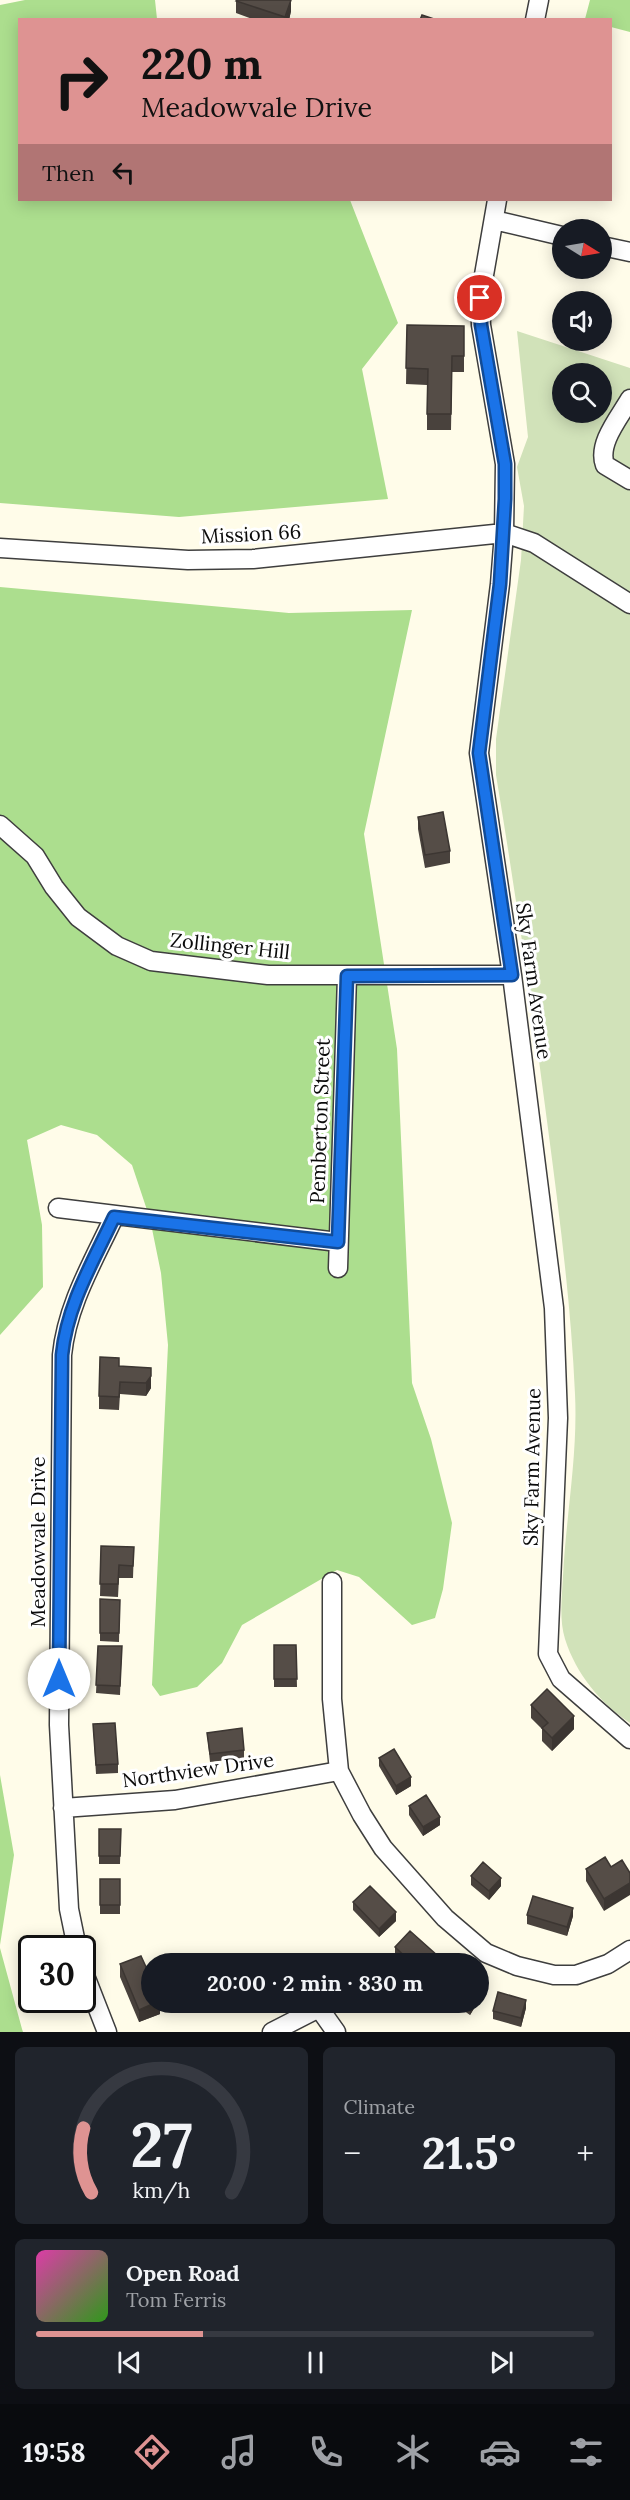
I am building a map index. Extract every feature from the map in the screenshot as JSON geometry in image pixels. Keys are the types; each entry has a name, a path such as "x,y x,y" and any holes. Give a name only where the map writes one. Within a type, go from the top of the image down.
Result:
{"street":[{"path":"534,18 539,0"},
{"name":"Sky Farm Avenue","path":"497,201 480,298 481,325 505,464 504,533 479,753 512,975 554,1308 558,1418 548,1653 561,1679 630,1739"},
{"path":"494,220 552,234"},
{"path":"612,248 630,252"},
{"path":"630,399 603,446 601,456 605,465 630,480"},
{"name":"Mission 66","path":"0,549 188,560 253,559 484,533 504,533"},
{"path":"504,533 534,543 630,604"},
{"name":"Zollinger Hill","path":"0,825 35,856 54,887 78,917 117,946 151,960 268,975 512,975"},
{"name":"Pemberton Street","path":"338,1268 347,976"},
{"path":"58,1208 114,1217 338,1242"},
{"name":"Meadowvale Drive","path":"74,1935 69,1909 59,1725 62,1355 65,1329 75,1298 114,1217"},
{"path":"332,1582 332,1699 339,1771 362,1815 383,1848 445,1918 486,1953 517,1966 554,1976 576,1974 608,1964 630,1950"},
{"name":"Northview Drive","path":"63,1808 176,1800 339,1771"},
{"path":"96,2004 107,2032"},
{"path":"272,2032 319,2008 336,2032"}],"green space":[{"path":"25,0 155,0 157,18 18,18 18,201 350,201 398,323 362,369 388,499 179,517 0,503 0,5"},
{"path":"590,0 630,0 630,32 612,27 612,18 585,18"},
{"path":"517,331 552,342 552,351 578,351 630,368 630,1723 609,1707 583,1676 570,1652 562,1624 564,1553 575,1440 571,1326 541,1078 496,775 496,739 521,560 524,506 517,467 528,437"},
{"path":"0,587 289,613 412,610 364,834 397,1049 412,1383 431,1439 452,1523 443,1589 435,1618 412,1625 359,1577 337,1570 242,1625 222,1663 197,1687 160,1696 152,1685 168,1345 161,1273 150,1219 132,1165 97,1135 61,1125 27,1140 42,1225 43,1287 0,1335"},
{"path":"0,1775 14,1855 0,1945"},
{"path":"0,1948 22,2029 23,2032 0,2032"}],"building":[{"path":"237,0 291,0 285,17"},
{"path":"407,325 464,326 464,356 452,356 451,414 427,414 428,369 406,368"},
{"path":"443,812 450,851 425,855 418,817"},
{"path":"100,1357 119,1358 119,1366 151,1368 151,1376 146,1383 120,1382 119,1397 99,1396"},
{"path":"101,1546 134,1547 133,1566 119,1565 118,1584 100,1584"},
{"path":"100,1599 120,1600 119,1633 100,1633"},
{"path":"274,1645 296,1645 297,1679 274,1679"},
{"path":"98,1646 122,1646 120,1686 96,1685"},
{"path":"547,1689 574,1716 552,1738 542,1728 548,1723 531,1705"},
{"path":"115,1723 118,1764 96,1765 93,1724"},
{"path":"242,1728 244,1750 210,1754 207,1733"},
{"path":"394,1749 411,1777 396,1786 379,1758"},
{"path":"426,1795 440,1817 423,1827 409,1806"},
{"path":"99,1829 121,1829 120,1856 99,1856"},
{"path":"605,1857 611,1867 622,1860 630,1873 630,1883 604,1899 586,1869"},
{"path":"483,1862 501,1878 489,1891 471,1876"},
{"path":"100,1879 120,1879 120,1905 100,1905"},
{"path":"370,1886 396,1912 379,1929 353,1902"},
{"path":"533,1896 573,1908 567,1927 527,1915"},
{"path":"410,1931 435,1953 401,1953 395,1947"},
{"path":"141,1956 141,2009 139,2010 120,1964"},
{"path":"498,1992 526,2000 521,2018 493,2011"}],"route":[{"path":"59,1679 62,1355 65,1329 75,1298 114,1217 338,1242 347,976 512,975 479,753 500,584 505,499 505,464 481,325 480,298"}]}
